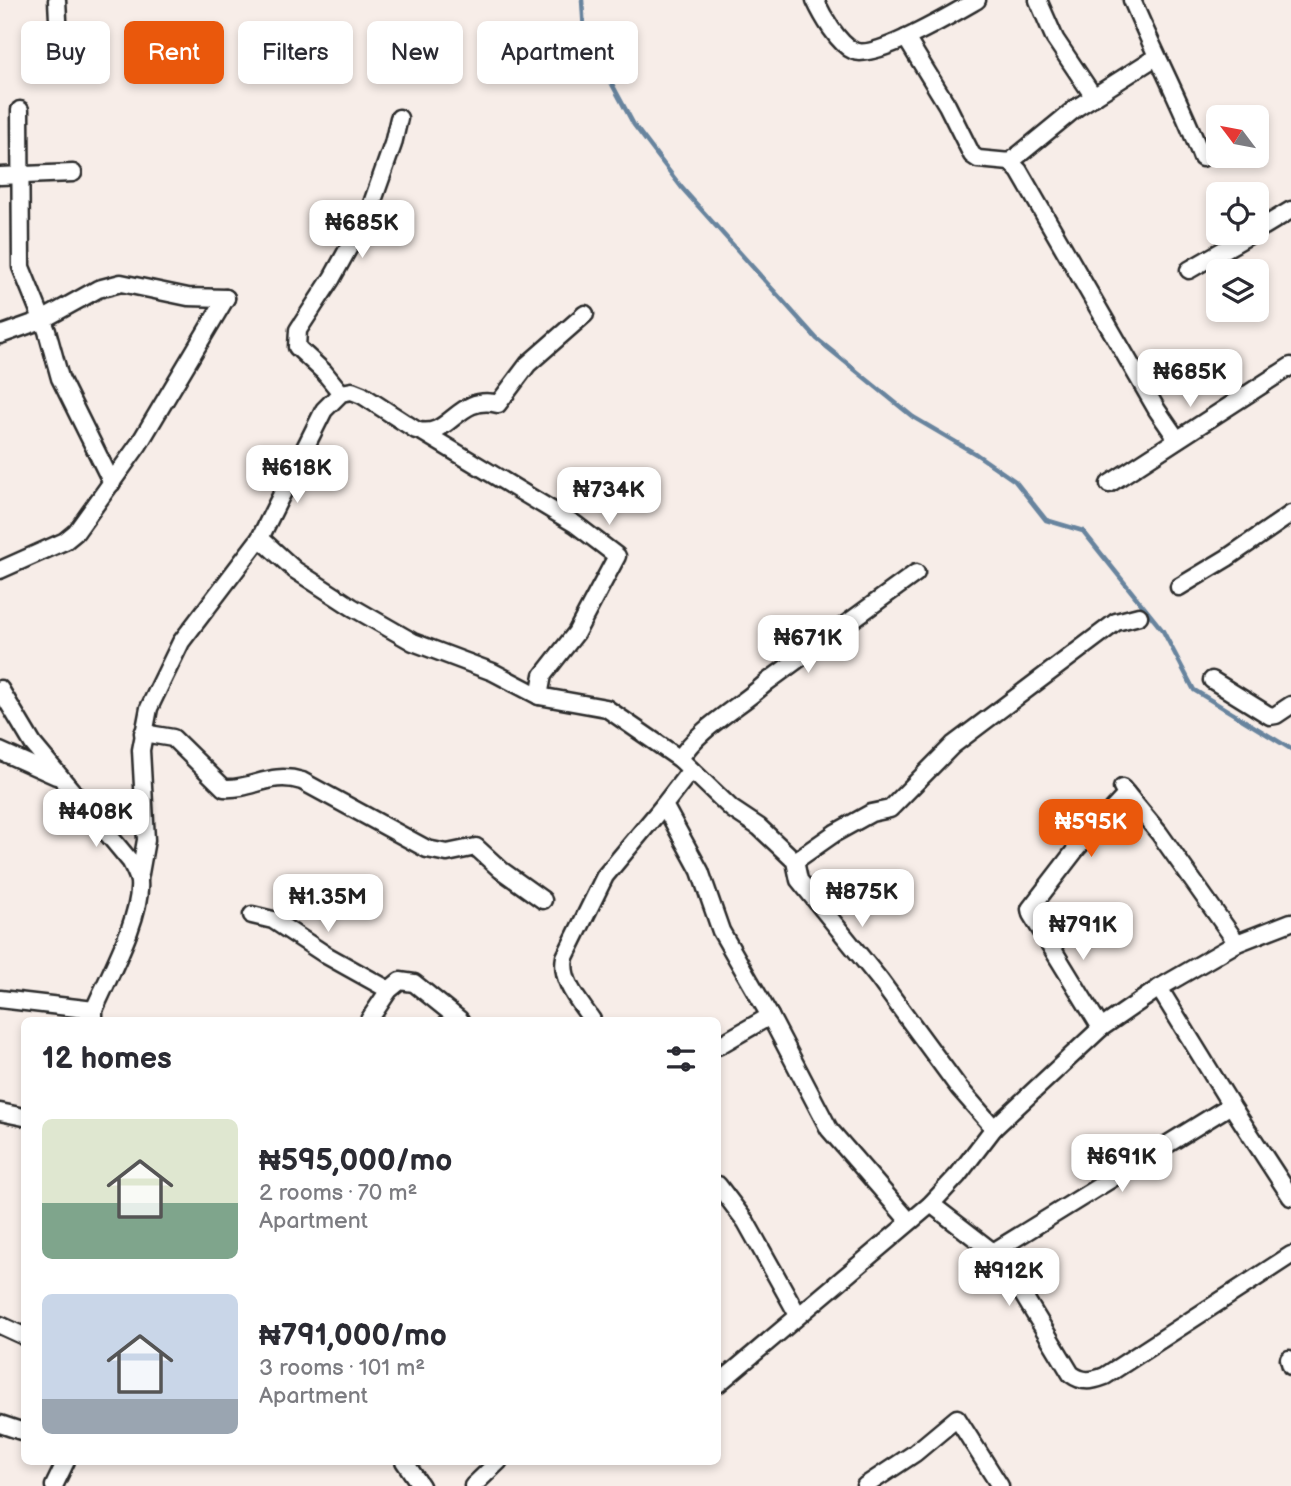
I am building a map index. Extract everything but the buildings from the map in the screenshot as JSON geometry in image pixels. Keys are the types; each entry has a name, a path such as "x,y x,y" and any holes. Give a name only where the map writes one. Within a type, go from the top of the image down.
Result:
{"street":[{"path":"57,0 58,21"},
{"path":"815,0 835,33 854,51 865,52 906,38 977,0"},
{"path":"1038,0 1055,38 1094,97"},
{"path":"1132,0 1156,57 1188,121 1202,158"},
{"path":"906,38 947,105 972,155 978,159 1010,162 1035,197 1157,410 1177,439"},
{"path":"1010,162 1076,108 1156,57"},
{"path":"20,110 20,267 47,331 60,378 112,483"},
{"path":"341,393 324,372 297,348 298,330 332,278 370,209 393,144 399,118"},
{"path":"0,177 73,173"},
{"path":"1269,223 1291,210"},
{"path":"1189,270 1232,245"},
{"path":"0,335 42,320 98,289 121,283 188,297 226,298 139,444 76,532 65,541 0,570"},
{"path":"424,433 435,431 469,405 479,401 498,404 528,365 584,314"},
{"path":"1109,484 1291,366"},
{"path":"0,999 94,1015 134,918 139,896 139,879 146,840 141,750 149,708 181,642 260,538 324,410 341,393 352,391 362,395 575,524 617,556 576,633 543,675 539,696"},
{"path":"1179,587 1291,514"},
{"path":"260,538 295,570 413,642 493,672 539,696 606,708 685,765 732,809 759,827 795,860 799,880 879,979 959,1088 995,1128"},
{"path":"590,1017 565,979 565,957 605,876 664,805 685,765 689,744 748,700 767,682 916,573"},
{"path":"795,860 871,813 890,809 953,745 1116,622 1139,617"},
{"path":"1212,680 1270,716 1291,705"},
{"path":"0,690 33,744 131,862 139,879"},
{"path":"143,733 173,738 224,788 234,789 271,778 288,777 302,781 428,849 447,853 476,846 501,870 543,901"},
{"path":"0,751 61,779"},
{"path":"1101,1028 1030,909 1124,791 1159,833 1237,943"},
{"path":"664,805 700,870 721,931 770,1016 829,1129 909,1221"},
{"path":"252,915 273,920 326,955 389,990"},
{"path":"721,1381 931,1204 995,1128 1101,1028 1159,988 1237,943 1291,922"},
{"path":"371,1017 389,990 400,981 414,983 456,1017"},
{"path":"1159,988 1231,1105 1285,1175 1291,1197"},
{"path":"721,1044 770,1016"},
{"path":"993,1252 1231,1105"},
{"path":"0,1112 21,1116"},
{"path":"721,1189 746,1222 798,1315"},
{"path":"931,1204 993,1252 1007,1268 1071,1374 1079,1380 1091,1382 1105,1376 1291,1255"},
{"path":"0,1325 21,1335"},
{"path":"865,1486 915,1453 957,1419 999,1486"},
{"path":"0,1424 21,1431"},
{"path":"54,1486 64,1465"},
{"path":"407,1465 421,1486"},
{"path":"474,1486 495,1465"}],"waterway":[{"path":"582,0 584,32 634,125 682,188 817,339 913,417 976,454 1015,481 1046,520 1083,531 1163,631 1194,690 1291,749"}]}
